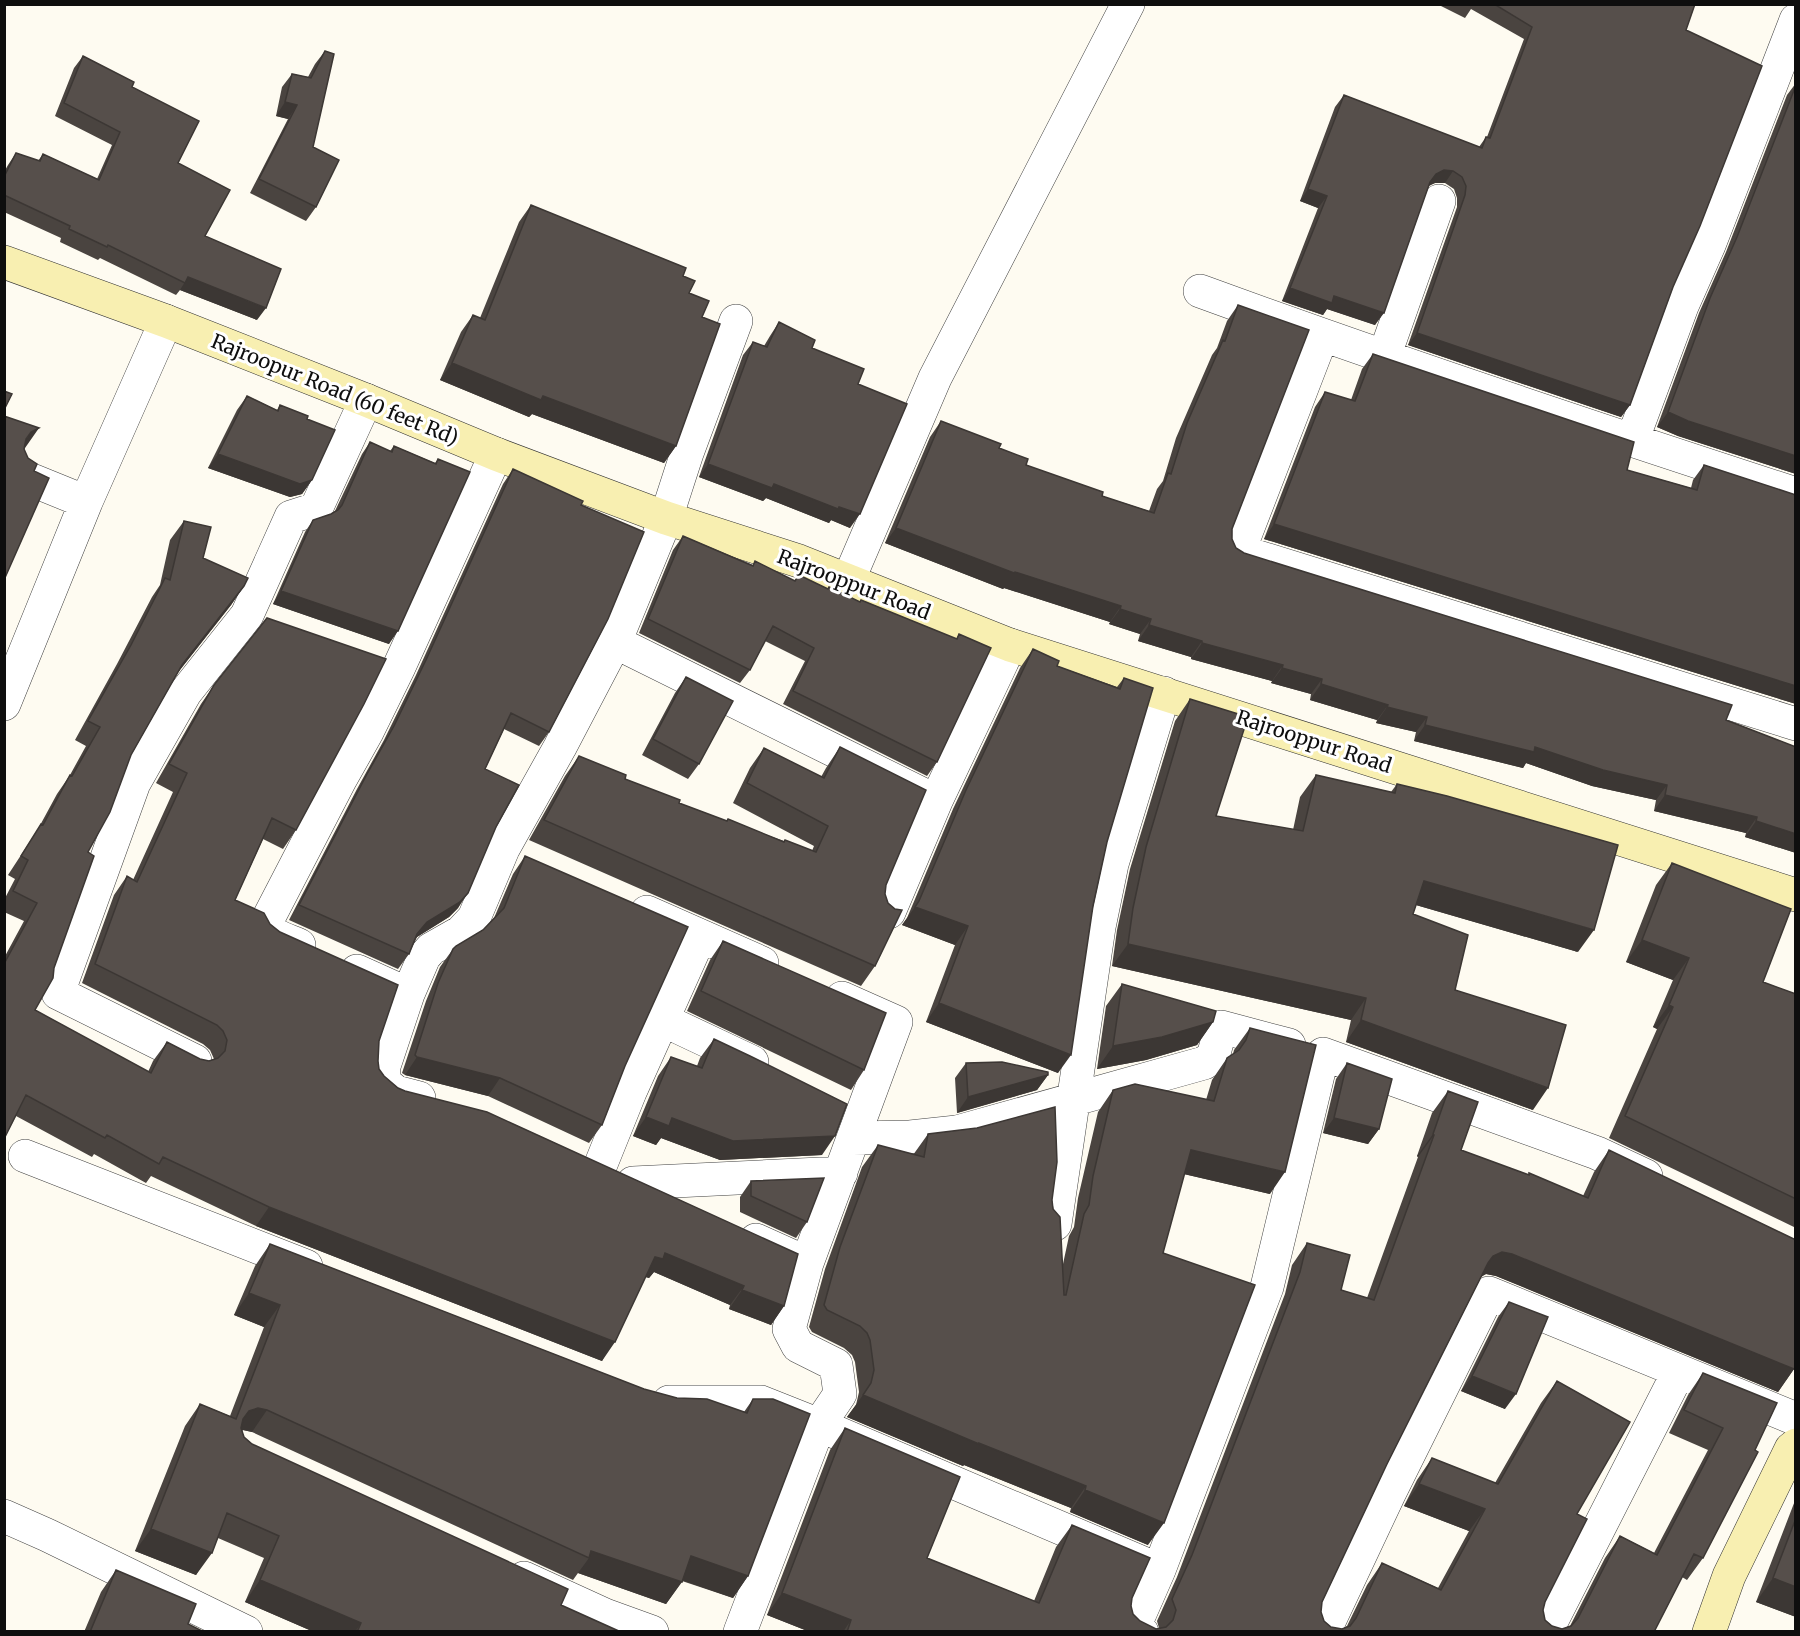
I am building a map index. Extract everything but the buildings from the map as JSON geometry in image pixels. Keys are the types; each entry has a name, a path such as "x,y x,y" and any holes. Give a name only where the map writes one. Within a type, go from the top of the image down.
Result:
{"main road":[{"name":"Rajroopur Road (60 feet Rd)","path":"4,262 166,321 496,454 666,518"},
{"name":"Rajrooppur Road","path":"666,518 799,561 1010,645 1796,895"},
{"path":"1708,1632 1729,1576 1794,1441"}],"street":[{"path":"848,580 935,378 1128,4"},
{"path":"1632,441 1682,306 1709,245 1796,20"},
{"path":"1384,357 1438,201"},
{"path":"1200,291 1322,336 1796,494"},
{"path":"4,704 86,502 166,321"},
{"path":"448,1106 396,1092 383,1081 384,1066 408,994 424,957 431,949 461,932 474,918 503,849 615,642 666,518 687,453 736,321"},
{"path":"1322,336 1239,551 1796,724"},
{"path":"195,1061 58,993 134,783 185,693 247,615 291,517 316,509 366,400"},
{"path":"408,994 274,934 267,922 399,667 496,454"},
{"path":"22,476 86,502"},
{"path":"247,615 279,626"},
{"path":"615,642 936,801"},
{"path":"888,912 936,801 1010,645"},
{"path":"366,656 399,667"},
{"path":"1055,1224 1098,927 1112,864 1164,693"},
{"path":"503,849 534,863"},
{"path":"617,899 787,974"},
{"path":"686,1208 588,1164 630,1092 700,936"},
{"path":"740,1632 819,1425 840,1394 836,1365 798,1346 789,1329 807,1263 841,1173 852,1120 896,1022 820,989"},
{"path":"663,1020 777,1074"},
{"path":"852,1120 910,1137 957,1132 1204,1063 1213,1057 1221,1027 1323,1054 1597,1153 1670,1188"},
{"path":"1142,1632 1134,1627 1159,1570 1267,1287 1323,1054"},
{"path":"25,1156 334,1276"},
{"path":"633,1183 841,1173"},
{"path":"729,1227 807,1263"},
{"path":"1324,1632 1389,1494 1490,1293 1679,1371 1794,1441"},
{"path":"1546,1632 1679,1371"},
{"path":"644,1396 666,1402 761,1402 1159,1570"},
{"path":"4,1516 246,1632"},
{"path":"499,1566 605,1615 652,1632"}]}
